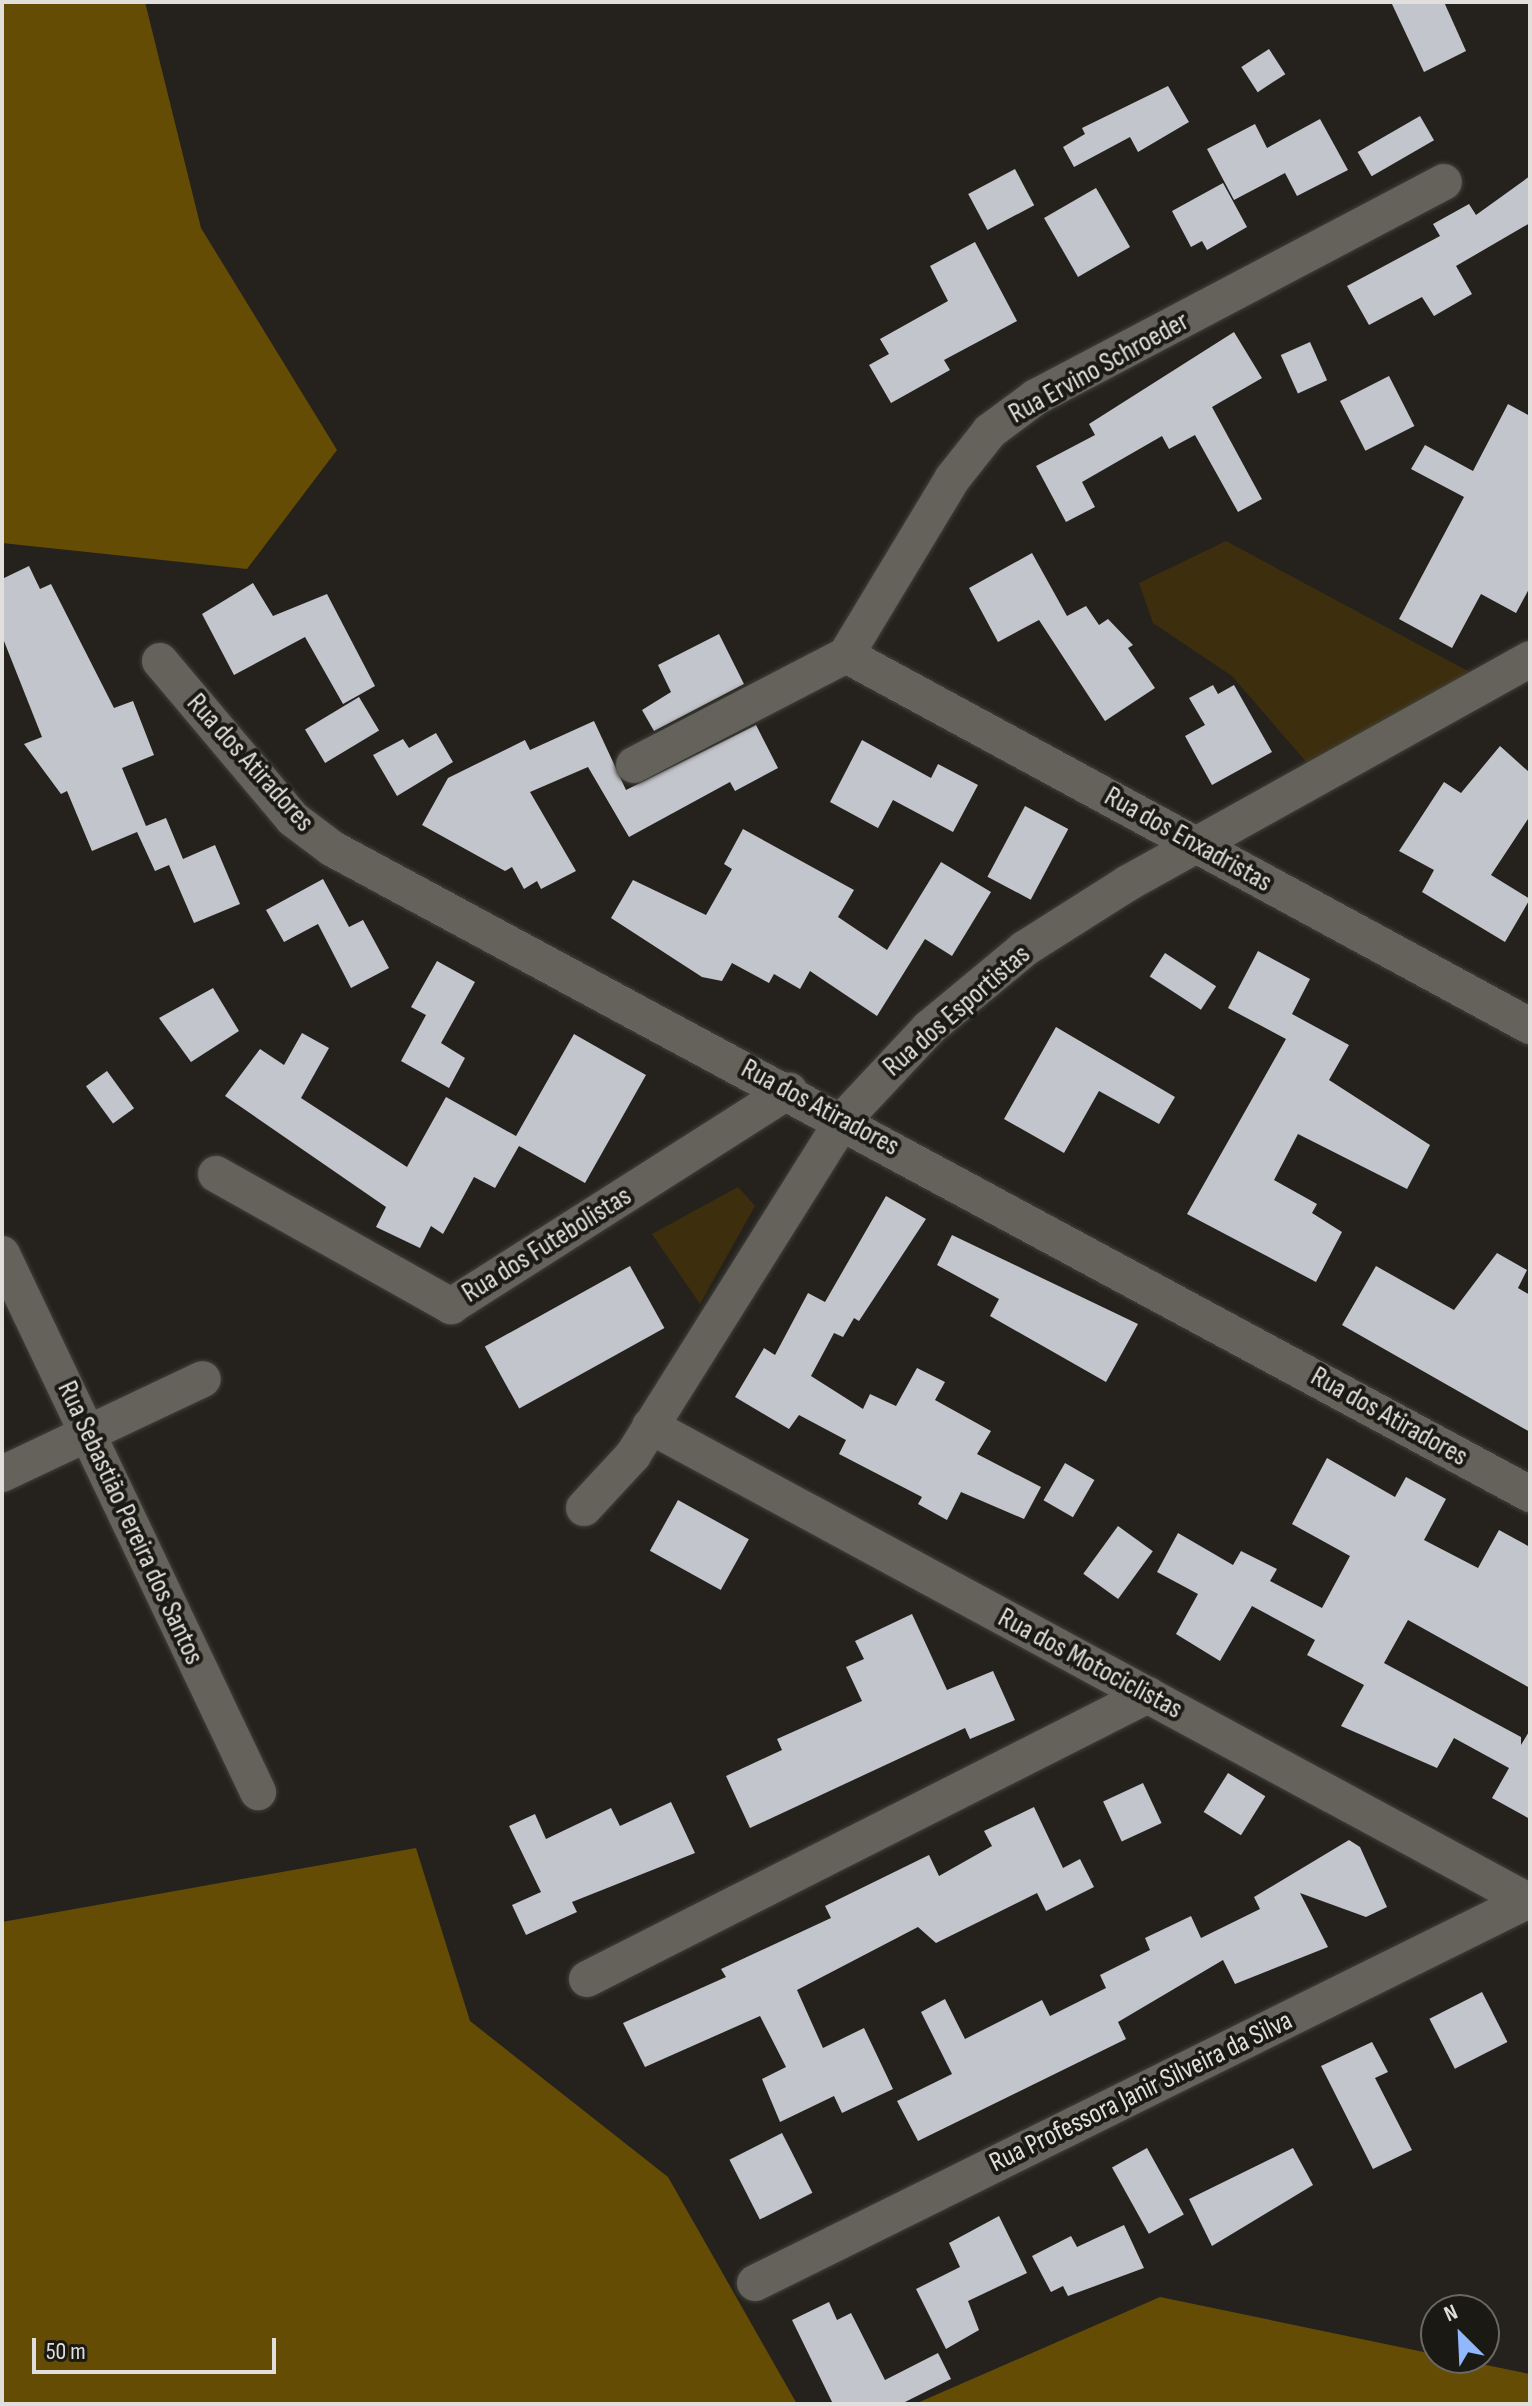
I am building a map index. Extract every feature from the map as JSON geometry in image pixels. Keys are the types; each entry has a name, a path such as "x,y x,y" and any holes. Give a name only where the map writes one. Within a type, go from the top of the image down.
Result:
{"street":[{"name":"Rua Ervino Schroeder","path":"846,655 952,479 990,431 1036,397 1444,182"},
{"path":"634,765 846,655"},
{"name":"Rua dos Enxadristas","path":"846,655 1530,1026"},
{"name":"Rua dos Esportistas","path":"584,1508 650,1426 843,1120 984,980 1195,844 1530,659"},
{"name":"Rua dos Atiradores","path":"160,661 293,819 333,849 843,1120 1530,1494"},
{"name":"Rua dos Futebolistas","path":"216,1174 451,1306 789,1091"},
{"name":"Rua Sebastião Pereira dos Santos","path":"2,1254 258,1792"},
{"path":"2,1474 203,1379"},
{"name":"Rua dos Motociclistas","path":"650,1426 1528,1901"},
{"path":"587,1979 1148,1695"},
{"name":"Rua Professora Janir Silveira da Silva","path":"755,2283 1528,1901"}],"shaded area":[{"path":"2,2 145,2 201,228 337,450 247,569 2,543"},
{"path":"1226,541 1477,676 1308,764 1232,676 1153,623 1139,583"},
{"path":"738,1187 755,1206 700,1304 652,1234"},
{"path":"416,1848 470,2021 668,2177 797,2404 2,2404 2,1922"},
{"path":"1160,2297 1420,2351 1420,2374 1500,2374 1500,2368 1530,2374 1530,2404 915,2404"}],"building":[{"path":"1391,2 1444,2 1466,51 1424,72"},
{"path":"1269,49 1285,74 1258,92 1241,67"},
{"path":"1168,86 1189,122 1138,152 1130,137 1074,167 1063,147 1085,134 1082,128"},
{"path":"1420,116 1434,140 1372,176 1358,152"},
{"path":"1320,119 1348,170 1297,196 1285,173 1234,200 1207,149 1255,124 1267,148"},
{"path":"1015,169 1034,205 987,230 968,194"},
{"path":"1530,176 1530,223 1456,266 1472,294 1434,316 1422,297 1369,325 1347,286 1440,236 1433,224 1469,204 1476,215"},
{"path":"1223,183 1247,227 1207,250 1202,241 1191,247 1172,211"},
{"path":"1096,188 1130,247 1078,277 1044,218"},
{"path":"975,242 1017,321 944,360 950,370 891,403 869,365 889,354 880,339 948,301 930,266"},
{"path":"1234,332 1262,378 1212,407 1262,499 1238,512 1195,435 1169,449 1162,436 1082,482 1095,507 1066,522 1036,466 1095,435 1089,424"},
{"path":"1310,342 1327,380 1298,393 1281,355"},
{"path":"1389,376 1414,426 1365,451 1340,401"},
{"path":"1508,404 1530,416 1530,587 1516,613 1481,594 1452,648 1399,619 1464,497 1411,469 1425,445 1473,471"},
{"path":"1032,553 1067,616 1086,606 1099,625 1108,619 1133,645 1128,648 1155,688 1105,721 1039,620 998,642 969,588"},
{"path":"29,566 40,589 51,584 114,708 133,701 154,755 122,768 146,826 166,818 183,859 215,845 240,904 194,923 169,865 155,871 137,832 92,851 67,791 61,794 24,744 42,737 2,636 2,579"},
{"path":"253,583 273,616 327,594 375,686 343,704 305,637 234,675 202,614"},
{"path":"719,634 744,684 654,731 642,710 671,692 658,665"},
{"path":"1213,685 1218,694 1234,685 1272,752 1212,785 1185,736 1205,725 1189,698"},
{"path":"359,697 379,730 325,763 305,729"},
{"path":"594,721 626,790 756,725 778,768 735,791 730,782 629,837 588,767 530,792 576,871 541,889 537,881 524,889 512,867 505,871 422,825 448,778 525,740 530,750"},
{"path":"436,733 453,762 397,796 373,755 403,739 409,748"},
{"path":"862,740 931,778 938,764 978,785 953,832 893,800 878,828 830,802"},
{"path":"1500,746 1530,773 1530,816 1491,875 1530,899 1505,942 1422,892 1434,870 1399,851 1444,782 1461,793"},
{"path":"1025,806 1068,829 1031,900 987,877"},
{"path":"743,829 854,890 838,917 887,950 941,862 991,892 952,956 925,939 877,1016 810,971 800,989 774,974 769,983 732,963 722,981 702,977 611,918 633,880 706,915 732,869 724,864"},
{"path":"323,879 349,927 363,920 389,968 351,988 318,924 284,942 266,910"},
{"path":"1258,951 1310,979 1292,1014 1349,1045 1329,1080 1430,1145 1407,1189 1298,1134 1274,1180 1317,1204 1312,1213 1342,1232 1316,1282 1187,1214 1286,1039 1228,1008"},
{"path":"1165,953 1216,986 1201,1010 1150,976"},
{"path":"437,961 475,982 441,1043 465,1058 449,1088 401,1061 426,1015 411,1007"},
{"path":"213,988 239,1031 191,1062 159,1018"},
{"path":"1056,1027 1175,1097 1159,1124 1099,1091 1064,1153 1004,1119"},
{"path":"302,1033 329,1048 301,1098 407,1167 446,1097 516,1136 574,1034 646,1075 585,1183 519,1146 495,1188 474,1177 443,1234 431,1226 420,1248 376,1227 386,1207 225,1096 260,1049 284,1065"},
{"path":"107,1071 134,1108 113,1123 86,1086"},
{"path":"886,1196 926,1219 859,1321 854,1318 843,1337 834,1333 811,1376 863,1409 870,1394 896,1406 917,1368 945,1382 935,1400 991,1431 977,1454 1041,1487 1024,1519 961,1492 947,1520 918,1504 922,1497 839,1454 846,1440 799,1415 789,1429 735,1397 764,1348 775,1355 808,1293 825,1302"},
{"path":"952,1235 1138,1324 1106,1382 990,1316 999,1299 937,1265"},
{"path":"1497,1253 1527,1270 1518,1288 1530,1295 1530,1432 1342,1325 1376,1266 1454,1310"},
{"path":"630,1266 664,1328 519,1409 485,1346"},
{"path":"1327,1458 1395,1497 1406,1477 1446,1499 1424,1540 1478,1568 1499,1530 1530,1547 1530,1688 1408,1620 1384,1663 1521,1737 1521,1745 1530,1730 1530,1819 1492,1798 1509,1768 1454,1738 1437,1768 1341,1726 1364,1685 1307,1655 1315,1640 1252,1606 1220,1661 1176,1634 1198,1594 1157,1572 1178,1533 1233,1565 1241,1551 1277,1569 1270,1581 1322,1608 1350,1556 1292,1524"},
{"path":"1065,1463 1094,1480 1073,1517 1044,1500"},
{"path":"678,1500 749,1539 721,1590 650,1551"},
{"path":"1118,1526 1153,1551 1118,1599 1083,1574"},
{"path":"912,1614 947,1690 993,1671 1015,1720 970,1739 965,1728 750,1828 726,1776 782,1750 777,1739 862,1701 846,1667 864,1659 855,1641"},
{"path":"1228,1773 1265,1796 1241,1835 1204,1812"},
{"path":"1143,1783 1162,1823 1122,1841 1103,1802"},
{"path":"671,1802 695,1853 572,1902 577,1912 526,1935 512,1905 541,1892 509,1826 535,1814 546,1839 611,1808 620,1826"},
{"path":"1034,1807 1063,1868 1080,1859 1094,1887 1046,1911 1037,1893 936,1943 918,1927 797,1990 823,2048 864,2028 893,2089 842,2113 834,2096 780,2122 762,2079 786,2067 760,2016 645,2067 623,2023 726,1977 721,1969 831,1918 825,1906 929,1855 939,1876 992,1846 984,1831"},
{"path":"1349,1840 1360,1847 1387,1907 1366,1917 1300,1893 1328,1947 1235,1984 1223,1960 1118,2022 1126,2039 918,2141 897,2101 952,2074 921,2012 945,1999 965,2039 1042,2000 1050,2016 1106,1988 1100,1975 1150,1950 1145,1938 1191,1916 1201,1938 1260,1909 1254,1897"},
{"path":"1482,1992 1507,2042 1455,2069 1429,2019"},
{"path":"1372,2042 1388,2072 1375,2078 1412,2150 1373,2169 1321,2066"},
{"path":"782,2133 812,2193 760,2219 729,2160"},
{"path":"1147,2148 1184,2214 1149,2234 1112,2167"},
{"path":"1293,2148 1313,2185 1212,2246 1189,2199"},
{"path":"999,2216 1027,2273 968,2301 979,2330 946,2349 916,2289 960,2267 949,2243"},
{"path":"1124,2225 1144,2268 1068,2296 1063,2286 1051,2292 1032,2256 1071,2236 1077,2247"},
{"path":"829,2302 837,2320 851,2313 885,2380 938,2353 951,2379 901,2404 833,2404 792,2320"}]}
